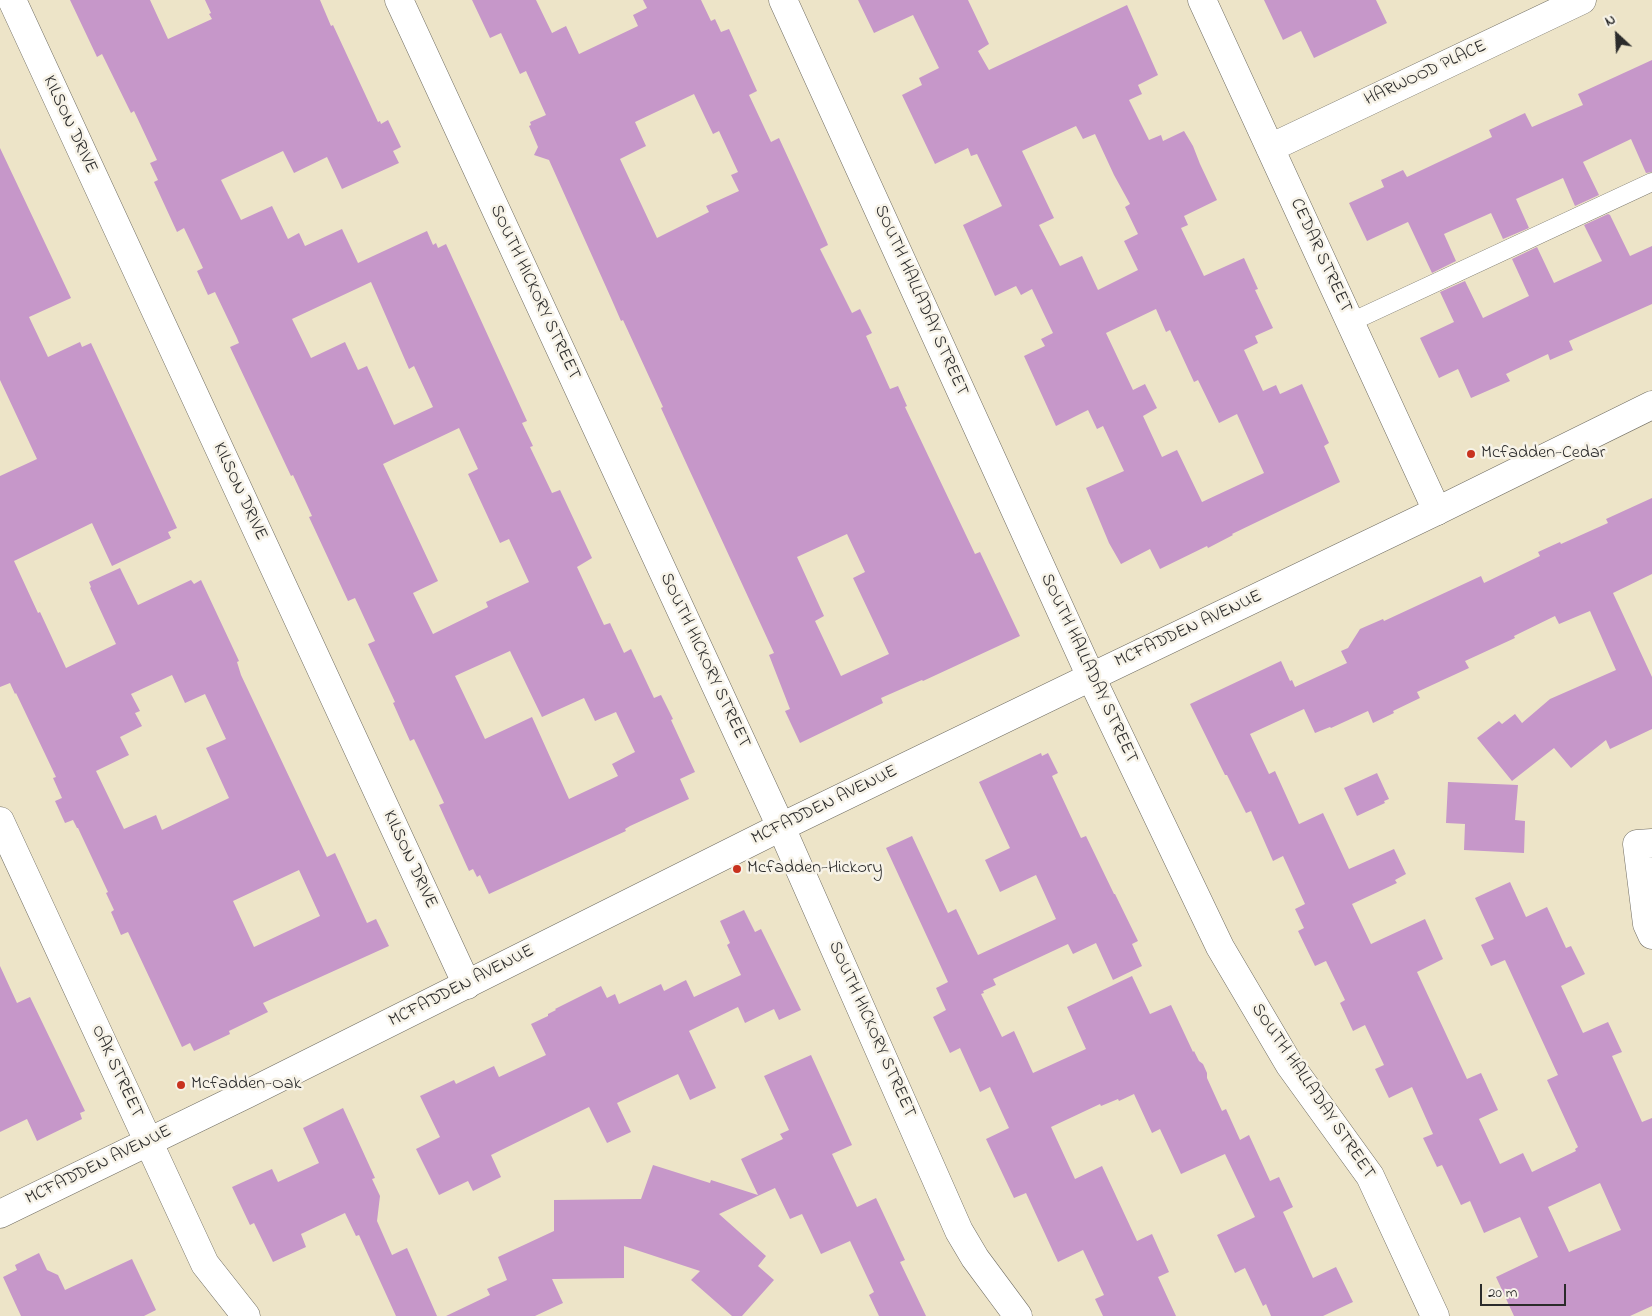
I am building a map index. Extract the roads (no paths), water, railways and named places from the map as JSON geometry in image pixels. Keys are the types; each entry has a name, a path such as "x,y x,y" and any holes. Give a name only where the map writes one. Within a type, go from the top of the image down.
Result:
{"street":[{"name":"KILSON DRIVE","path":"12,0 467,984"},
{"name":"SOUTH HICKORY STREET","path":"399,0 781,827 959,1231 975,1258 1018,1316"},
{"name":"SOUTH HALLADAY STREET","path":"782,0 1091,677 1220,947 1289,1064 1370,1176 1435,1316"},
{"name":"CEDAR STREET","path":"1202,0 1437,512"},
{"name":"HARWOOD PLACE","path":"1270,148 1582,0"},
{"name":"MCFADDEN AVENUE","path":"0,1214 781,827 1437,512 1652,404"},
{"name":"OAK STREET","path":"0,821 205,1264 246,1316"},
{"path":"1644,843 1647,924 1652,935"}],"lane":[{"path":"1351,322 1652,182"}],"place":[{"name":"Mcfadden-Cedar","path":"1471,454"},
{"name":"Mcfadden-Hickory","path":"737,869"},
{"name":"Mcfadden-Oak","path":"181,1085"}]}
